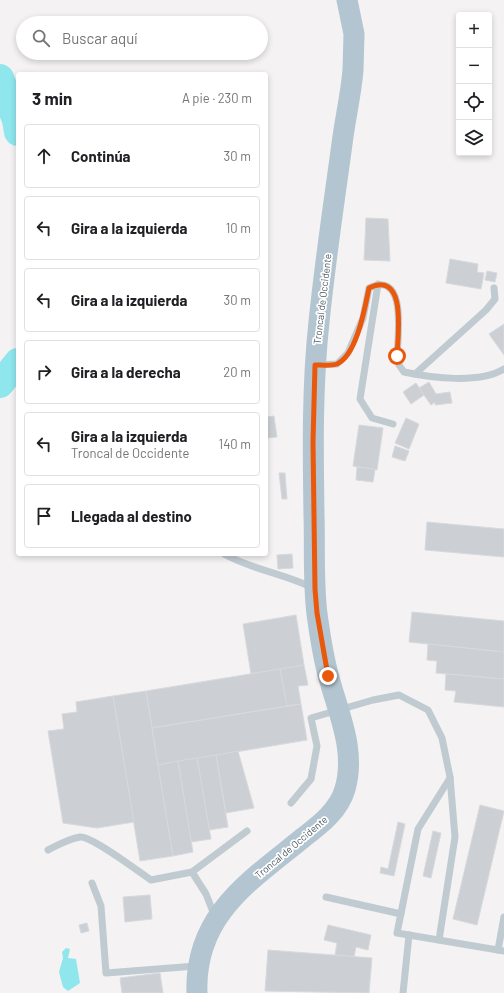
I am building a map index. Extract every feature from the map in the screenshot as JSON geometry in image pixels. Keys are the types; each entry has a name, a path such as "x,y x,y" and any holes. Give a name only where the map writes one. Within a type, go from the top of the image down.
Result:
{"main road":[{"name":"Troncal de Occidente","path":"197,993 198,966 201,950 216,918 241,888 314,830 335,810 342,798 350,762 345,733 324,655 317,613 315,589 313,442 315,365 321,306 353,70 354,34 347,0"}],"lane":[{"path":"315,365 337,364 348,353 364,318 369,288 378,284 390,287 396,295 399,365 404,372 454,378 496,374 504,369"},
{"path":"378,284 360,399 372,418 393,424"},
{"path":"415,374 486,310 495,299 494,288"},
{"path":"228,556 243,564 295,579 315,589"},
{"path":"291,803 311,779 317,746 310,718 338,709 399,695 428,710 442,738 450,777 456,837 439,940"},
{"path":"450,777 418,829 397,933 501,951 504,917"},
{"path":"48,850 66,840 82,837 98,844 151,880 192,872 247,831"},
{"path":"192,872 206,894 216,918"},
{"path":"92,883 101,906 106,973 198,966"},
{"path":"326,898 401,914"},
{"path":"403,993 409,935"}],"water":[{"path":"66,948 70,949 68,958 76,959 80,983 68,991 63,987 59,972 63,958 62,952"}],"building":[{"path":"366,218 388,219 390,261 364,260"},
{"path":"450,259 478,264 477,272 484,273 481,289 446,283"},
{"path":"487,271 497,273 495,282 485,280"},
{"path":"504,324 504,355 489,334"},
{"path":"429,382 436,394 450,392 452,403 435,405 435,402 431,405 419,388"},
{"path":"416,383 424,395 411,404 403,392"},
{"path":"274,416 277,437 268,438 268,417"},
{"path":"406,418 419,424 409,449 395,443"},
{"path":"359,425 383,428 377,470 353,466"},
{"path":"395,446 409,451 405,461 392,457"},
{"path":"357,467 375,469 373,482 356,480"},
{"path":"279,473 285,473 287,499 282,499"},
{"path":"427,522 504,529 504,557 425,550"},
{"path":"292,554 293,568 278,569 277,555"},
{"path":"412,612 504,621 504,652 409,642"},
{"path":"296,615 304,665 251,674 243,624"},
{"path":"428,644 504,652 504,679 436,673 437,661 427,660"},
{"path":"304,665 308,685 298,686 301,704 287,706 280,669"},
{"path":"280,669 287,706 152,728 146,691"},
{"path":"446,674 504,679 504,707 454,702 456,691 445,690"},
{"path":"146,691 173,856 140,861 113,696"},
{"path":"113,696 134,822 97,828 63,823 48,731 64,729 62,714 77,712 76,702"},
{"path":"301,704 307,740 158,765 152,728"},
{"path":"238,751 254,808 226,813 216,755"},
{"path":"216,755 228,827 209,830 197,758"},
{"path":"197,758 211,839 191,842 178,761"},
{"path":"178,761 193,852 173,856 158,765"},
{"path":"480,805 504,811 477,925 453,919"},
{"path":"398,822 405,824 394,876 380,873 381,867 388,869"},
{"path":"433,831 441,833 431,878 423,876"},
{"path":"150,895 152,919 125,922 123,897"},
{"path":"87,923 89,931 81,933 79,925"},
{"path":"328,925 371,935 368,950 356,947 354,957 335,955 337,943 324,940"},
{"path":"268,950 372,958 369,993 265,991"},
{"path":"160,973 163,993 122,993 120,978"}],"waterway":[{"path":"0,78 16,120"},
{"path":"0,384 16,364"}],"route":[{"path":"328,676 317,613 315,589 313,400 315,365 337,364 348,353 364,318 369,288 378,284 390,287 396,295 398,333 397,356"}]}
